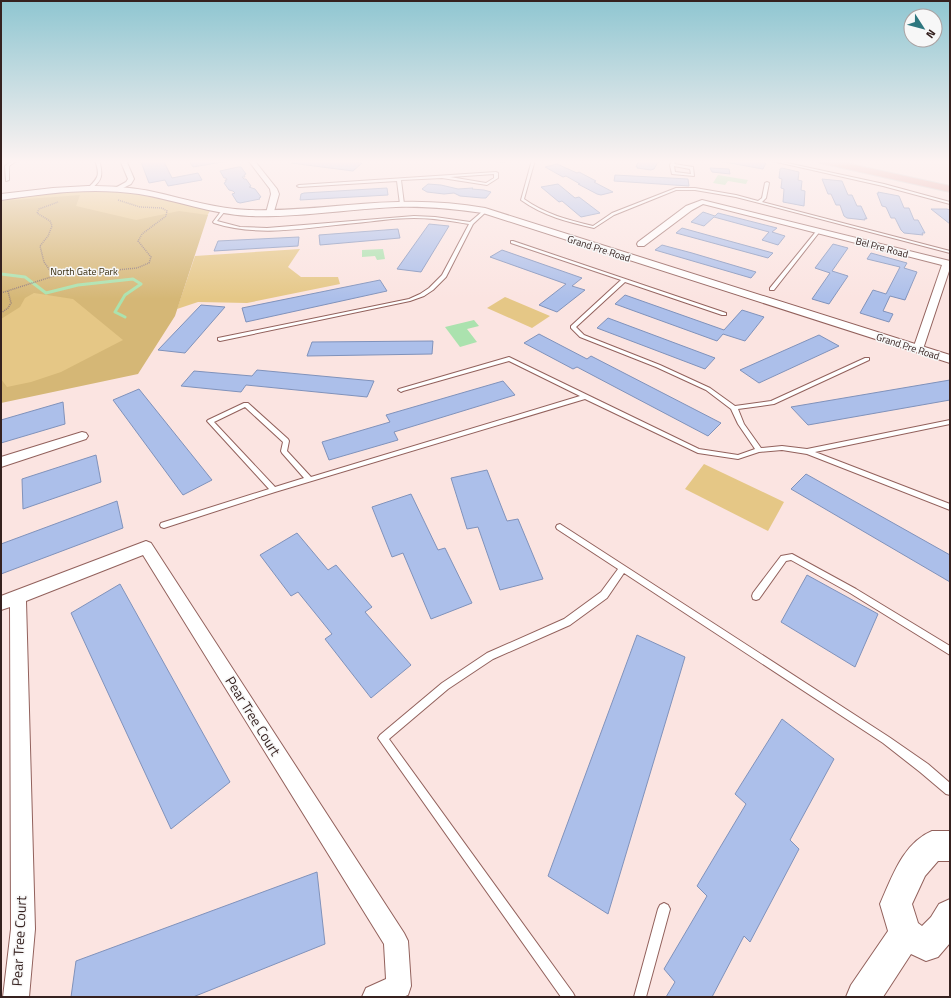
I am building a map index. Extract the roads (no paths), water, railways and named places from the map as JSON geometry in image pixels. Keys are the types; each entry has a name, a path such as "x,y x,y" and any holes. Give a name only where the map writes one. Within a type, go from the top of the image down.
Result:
{"main road":[{"path":"950,846 932,846 914,865 896,904 905,934 926,945 942,928 950,915"},
{"path":"863,997 905,934"}],"street":[{"name":"Grand Pre Road","path":"205,207 223,211 270,213 364,207"},
{"path":"270,213 272,207"},
{"name":"Grand Pre Road","path":"458,207 485,211 950,359"},
{"name":"Bel Pre Road","path":"641,244 692,207"},
{"name":"Bel Pre Road","path":"719,207 757,217 819,230 949,264 918,349"},
{"path":"1,462 82,436"},
{"name":"Pear Tree Court","path":"16,997 22,929 10,600 146,547 396,941 399,986 375,997"}],"lane":[{"path":"533,207 561,220 594,227 613,214 632,207"},
{"path":"776,207 950,252"},
{"path":"223,211 215,222 244,229 269,229 414,217 442,218 471,223"},
{"path":"220,339 410,300 422,295 431,289 444,276 471,223 485,211"},
{"path":"772,289 819,230"},
{"path":"512,242 724,314"},
{"path":"624,280 573,327 582,336 658,366 708,389 734,408 740,424 759,450"},
{"path":"401,390 509,359 584,397 698,451 738,457 759,450 782,448 808,452 950,507"},
{"path":"734,408 772,403 867,359"},
{"path":"164,525 273,488 309,480 584,397"},
{"path":"273,488 210,421 246,404 286,441 284,451 309,480"},
{"path":"808,452 950,422"},
{"path":"560,527 886,740 924,768 950,790"},
{"path":"756,596 784,558 792,557 853,591 950,652"},
{"path":"569,997 383,738 445,686 490,656 567,622 604,596 623,568"},
{"path":"640,997 664,909"}],"waterway":[{"path":"1,274 25,277 46,293 78,285 133,279 141,284 125,295 115,312 125,317"}],"park label":[{"name":"North Gate Park","path":"84,271"}]}
